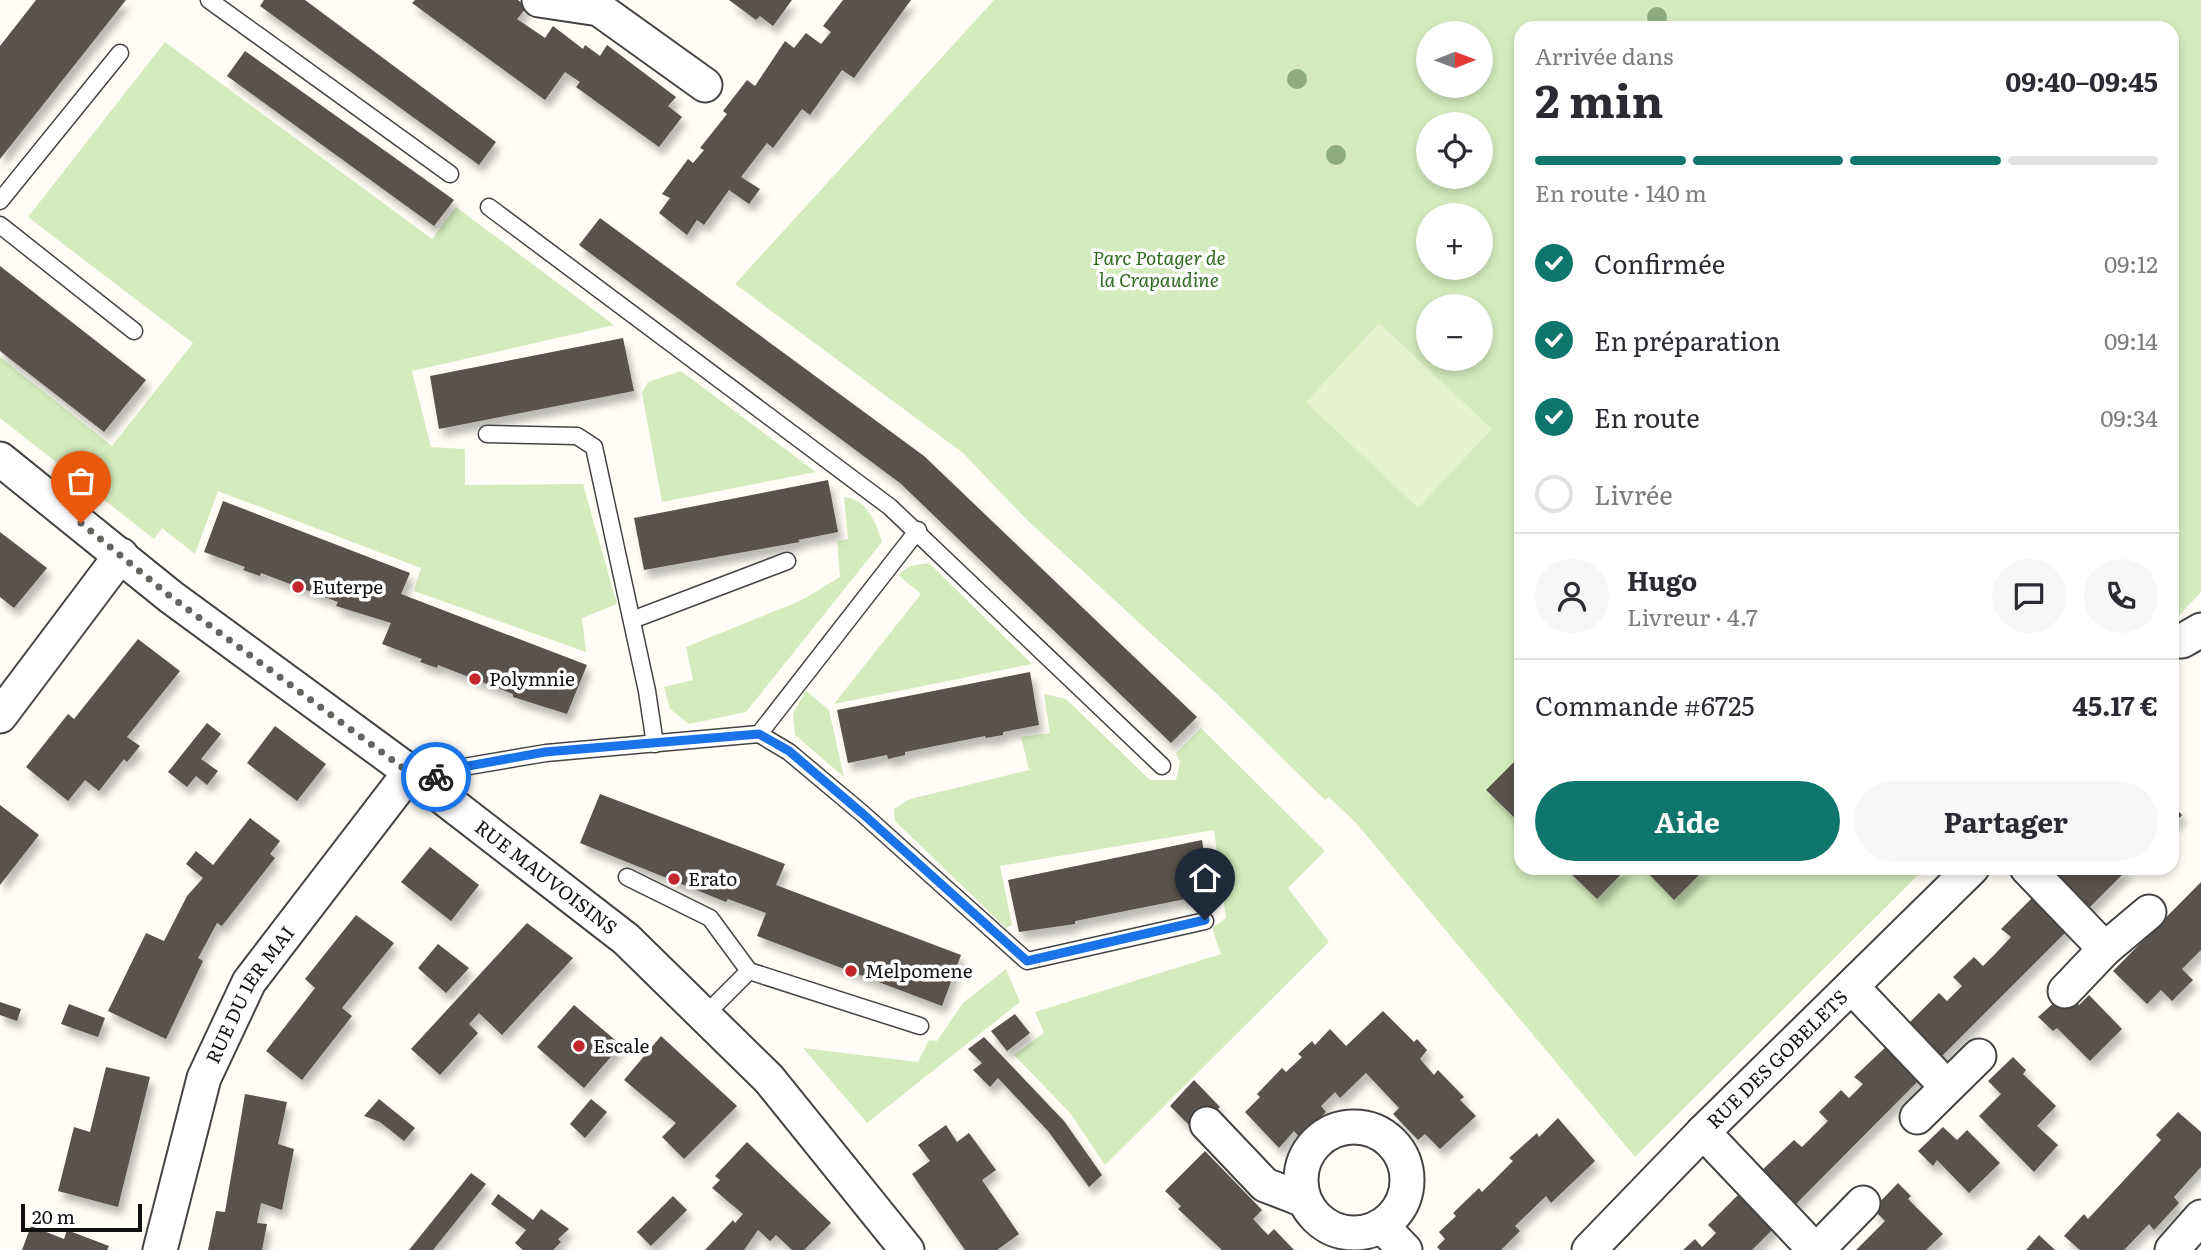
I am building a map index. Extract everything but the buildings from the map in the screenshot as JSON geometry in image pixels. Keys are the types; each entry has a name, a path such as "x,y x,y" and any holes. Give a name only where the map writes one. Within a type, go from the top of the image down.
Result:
{"street":[{"path":"539,0 599,9 705,85"},
{"name":"RUE MAUVOISINS","path":"0,459 171,597 419,780 626,939 769,1079 901,1248"},
{"path":"0,716 121,555"},
{"name":"RUE DU 1ER MAI","path":"160,1250 204,1077 249,982 419,780"},
{"name":"RUE DES GOBELETS","path":"1589,1250 1703,1132 1965,875"},
{"path":"2034,875 2105,949"},
{"path":"2065,991 2105,949 2149,912"},
{"name":"RUE DES GOBELETS","path":"1852,987 1946,1086"},
{"path":"1917,1117 1979,1056"},
{"path":"1207,1124 1265,1185 1304,1200 1320,1222 1345,1233 1362,1233 1382,1226 1399,1209 1406,1191 1405,1165 1399,1150 1383,1134 1364,1127 1345,1126 1326,1133 1310,1147 1303,1173 1304,1200"},
{"name":"RUE DES GOBELETS","path":"1703,1132 1816,1250 1863,1203"},
{"path":"2172,1250 2201,1217"},
{"path":"1382,1226 1405,1250"}],"lane":[{"path":"209,0 450,174"},
{"path":"0,201 120,53"},
{"path":"489,207 918,530 1162,766"},
{"path":"0,225 134,331"},
{"path":"487,434 577,436 594,447 632,620 655,744"},
{"path":"759,734 918,530"},
{"path":"632,620 787,561"},
{"path":"419,780 446,770 545,752 759,734 789,751 1027,961 1205,920"},
{"path":"627,877 710,918 749,971 920,1026"},
{"path":"704,1016 749,971"}],"green space":[{"name":"Parc Potager de la Crapaudine","path":"994,0 2201,0 2201,592 2179,616 2179,21 1514,21 1514,875 1918,875 1635,1157 1357,824 1329,797 1325,800 1219,696 1025,518 963,453 735,284"},
{"path":"165,42 432,239 456,207 614,325 412,371 431,447 465,449 465,485 583,484 617,604 582,618 586,652 414,591 421,568 218,491 195,554 162,528 154,539 0,418 0,357 112,446 193,343 28,217"},
{"path":"1379,323 1416,358 1416,371 1430,371 1492,429 1418,508 1306,402"},
{"path":"681,371 816,472 662,502 642,393 648,382"},
{"path":"844,497 865,507 882,542 746,712 689,724 670,709 664,687 693,680 686,647 800,601 840,577 837,541 848,539"},
{"path":"929,563 1032,664 834,704 921,594 898,575 910,566"},
{"path":"806,691 829,710 844,777 795,735 793,713"},
{"path":"1044,694 1066,699 1150,780 1176,780 1180,762 1176,753 1201,728 1325,851 1288,888 1329,942 1105,1165 1071,1114 1014,1055 1044,1033 1035,1012 1221,954 1212,928 1226,918 1214,830 1000,866 1012,925 1006,928 895,821 894,809 910,799 1029,770 1021,737 1050,733"},
{"path":"1006,969 1020,1002 867,1123 803,1048 918,1062 929,1040 937,1041 963,1003"}],"way so far":[{"path":"81,523 171,597 429,787 436,777"}],"place":[{"name":"Euterpe","path":"298,587"},
{"name":"Polymnie","path":"475,679"},
{"name":"Erato","path":"674,879"},
{"name":"Melpomene","path":"851,971"},
{"name":"Escale","path":"579,1046"}],"route":[{"path":"436,777 446,770 545,752 759,734 789,751 1027,961 1205,920"}]}
